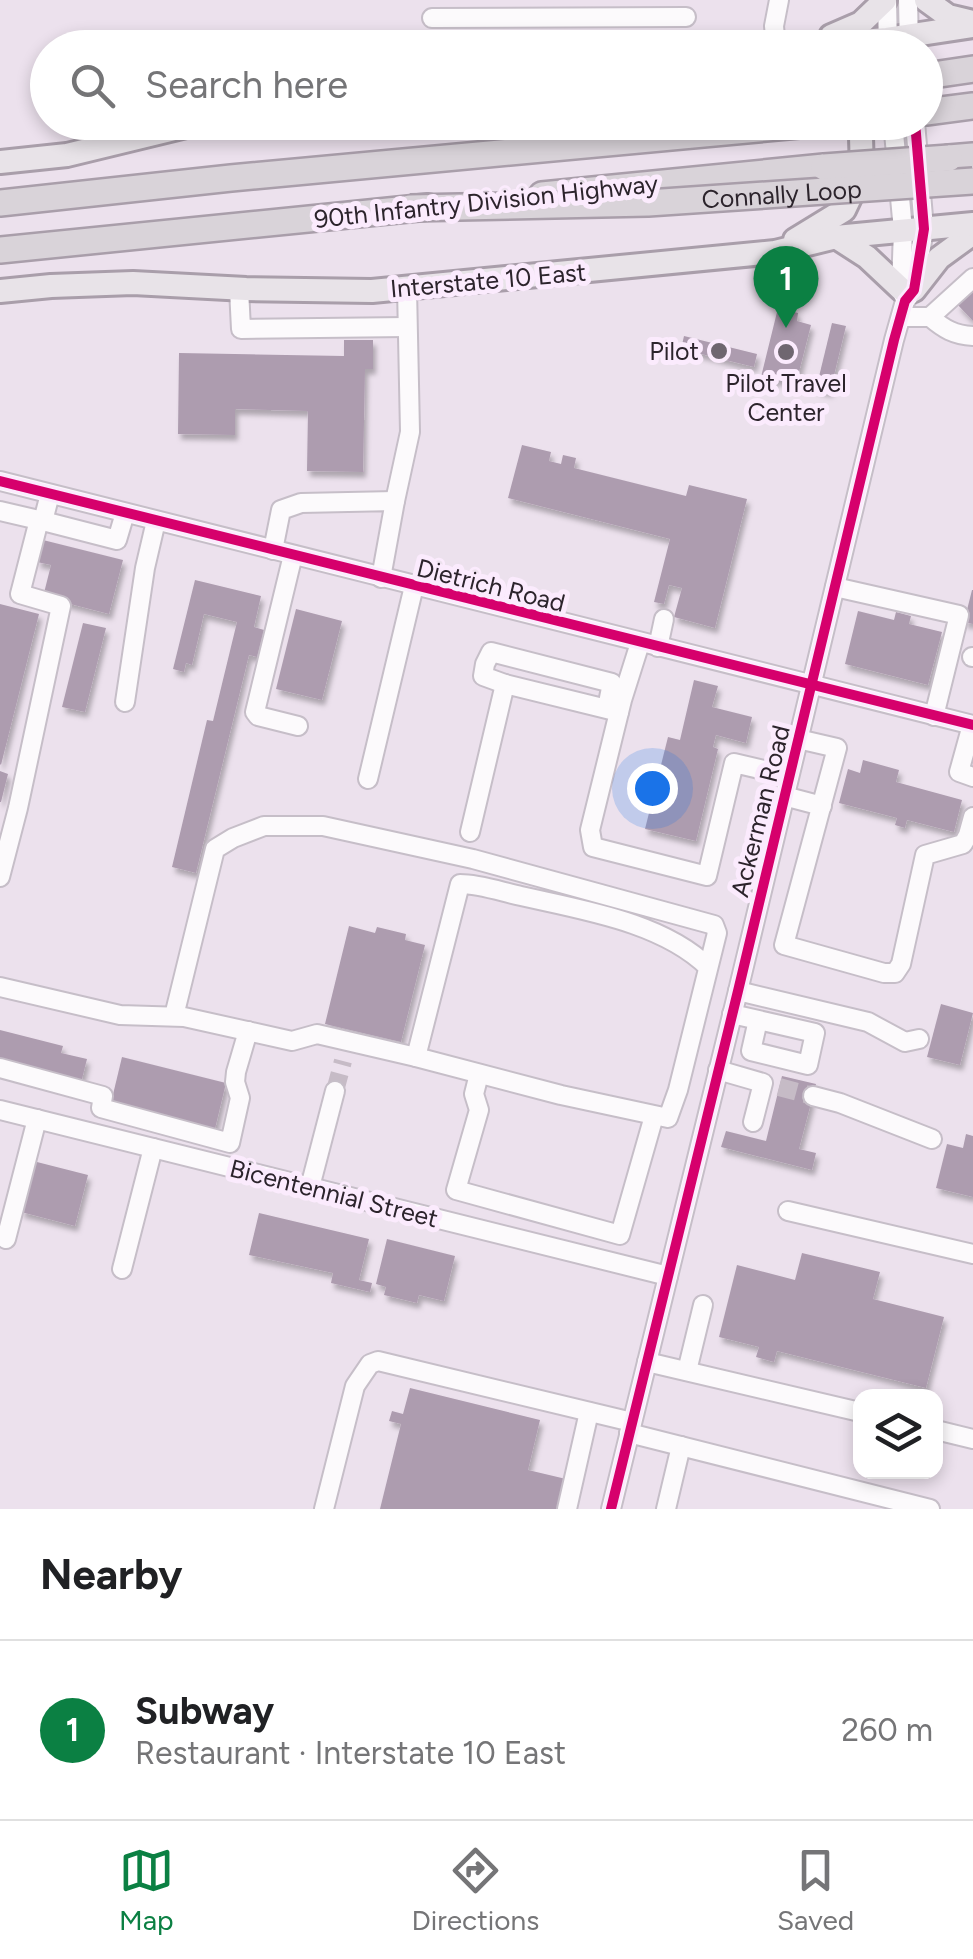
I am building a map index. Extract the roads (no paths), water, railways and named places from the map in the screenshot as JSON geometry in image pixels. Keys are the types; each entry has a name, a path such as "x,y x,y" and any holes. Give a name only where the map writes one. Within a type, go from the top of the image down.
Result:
{"highway":[{"path":"943,73 973,69"},
{"path":"943,110 973,106"},
{"path":"592,145 610,140"},
{"name":"90th Infantry Division Highway","path":"0,203 645,140"},
{"name":"90th Infantry Division Highway","path":"0,250 824,167 961,157"},
{"name":"Connally Loop","path":"410,208 648,203 973,181"},
{"path":"0,261 247,224"}],"main road":[{"path":"850,30 886,0"},
{"path":"926,0 948,16 973,24"},
{"path":"943,31 973,24"},
{"path":"0,162 67,154 126,140"},
{"path":"775,252 844,210 862,172 861,140"},
{"name":"Interstate 10 East","path":"0,291 133,283 372,291 775,252 836,236 973,224"},
{"path":"836,236 867,256 905,299 940,258 973,233"}],"street":[{"path":"774,30 780,0"},
{"path":"886,0 895,30"},
{"path":"901,30 908,0"},
{"path":"432,18 686,17"},
{"name":"Ackerman Road","path":"897,140 914,229"},
{"name":"Ackerman Road","path":"610,1509 905,299 914,229 914,140"},
{"path":"930,317 973,278"},
{"path":"381,578 410,432 407,288"},
{"path":"239,289 242,329 407,328"},
{"path":"905,299 942,328 973,336"},
{"name":"Dietrich Road","path":"0,482 972,725"},
{"path":"0,877 61,606 20,594 50,494"},
{"path":"273,550 281,510 301,503 395,501"},
{"path":"0,511 117,540 125,513"},
{"path":"125,702 156,521"},
{"path":"292,555 254,712 298,726"},
{"path":"368,779 414,586"},
{"path":"834,587 958,615 934,716"},
{"path":"613,710 664,619"},
{"path":"613,710 505,684 483,676 484,664 492,652 612,684 613,710 590,830 593,847 707,876 734,763 789,776"},
{"path":"470,832 505,684"},
{"path":"972,725 959,772 973,777"},
{"path":"798,739 838,748 784,945 895,973 902,964 926,856 962,844 973,817"},
{"path":"784,796 822,806"},
{"path":"0,987 120,1015 174,1016 292,1041 317,1034 666,1118 671,1116 716,933 714,924 702,920 473,859 323,826 264,826 215,848 174,1016"},
{"path":"416,1057 460,884 553,903 658,933 710,961 744,964"},
{"path":"738,991 868,1022 905,1042 920,1039"},
{"path":"732,1014 758,1020"},
{"path":"0,1068 103,1096 101,1108 230,1143 240,1098 236,1072 248,1031"},
{"path":"343,1061 347,1041"},
{"path":"718,1070 771,1085 754,1122"},
{"path":"480,1074 474,1094 479,1110 456,1190 620,1234 654,1116"},
{"path":"678,1090 711,1100"},
{"path":"310,1187 335,1091"},
{"path":"813,1096 932,1139"},
{"name":"Bicentennial Street","path":"0,1110 668,1276"},
{"path":"6,1239 36,1119"},
{"path":"122,1269 154,1148"},
{"path":"788,1211 973,1254"},
{"path":"687,1371 703,1305"},
{"path":"324,1509 355,1386 370,1364 378,1362 589,1412 681,1446 930,1509"},
{"path":"647,1362 853,1410"},
{"path":"568,1509 589,1412"},
{"path":"943,1432 973,1439"},
{"path":"666,1509 681,1446"}],"tunnel":[{"path":"335,1091 343,1061"},
{"path":"779,1087 813,1096"}],"place":[{"name":"Subway","path":"786,328"},
{"name":"Pilot","path":"719,351"},
{"name":"Pilot Travel Center","path":"786,352"}]}
